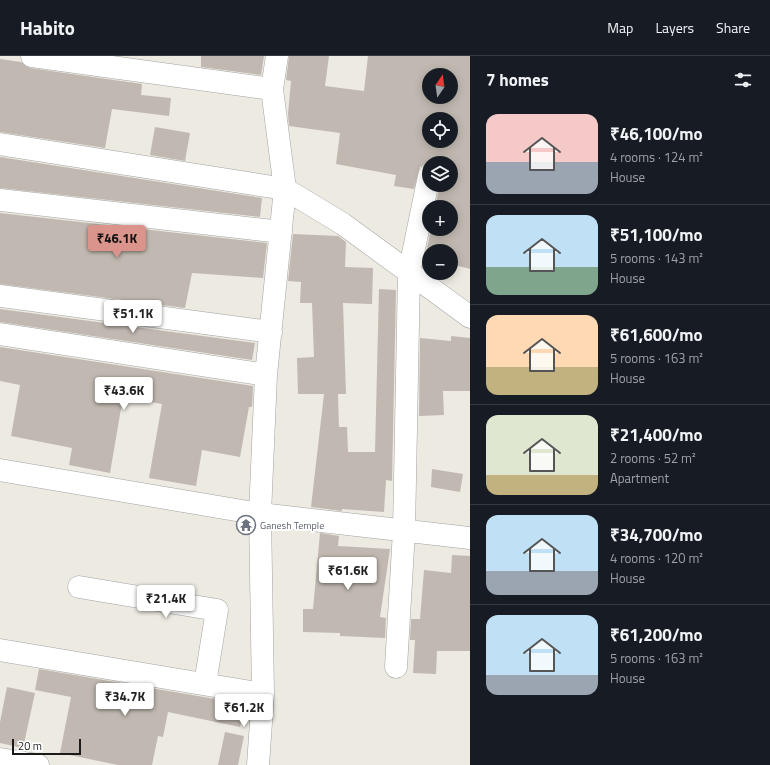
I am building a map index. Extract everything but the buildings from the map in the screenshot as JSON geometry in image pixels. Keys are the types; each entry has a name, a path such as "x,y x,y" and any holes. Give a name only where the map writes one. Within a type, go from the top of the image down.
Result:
{"street":[{"path":"32,56 272,89"},
{"path":"258,765 263,694 260,514 266,375 285,189 272,89 277,56"},
{"path":"0,144 285,189 343,224 470,317"},
{"path":"396,667 404,531 409,273 426,192"},
{"path":"0,200 281,232"},
{"path":"0,296 271,332"},
{"path":"0,334 266,375"},
{"path":"0,470 260,514 470,538"},
{"path":"79,587 217,610 205,684"},
{"path":"0,650 263,694"},
{"path":"0,759 38,765"}],"place":[{"name":"Ganesh Temple","path":"246,525"}]}
